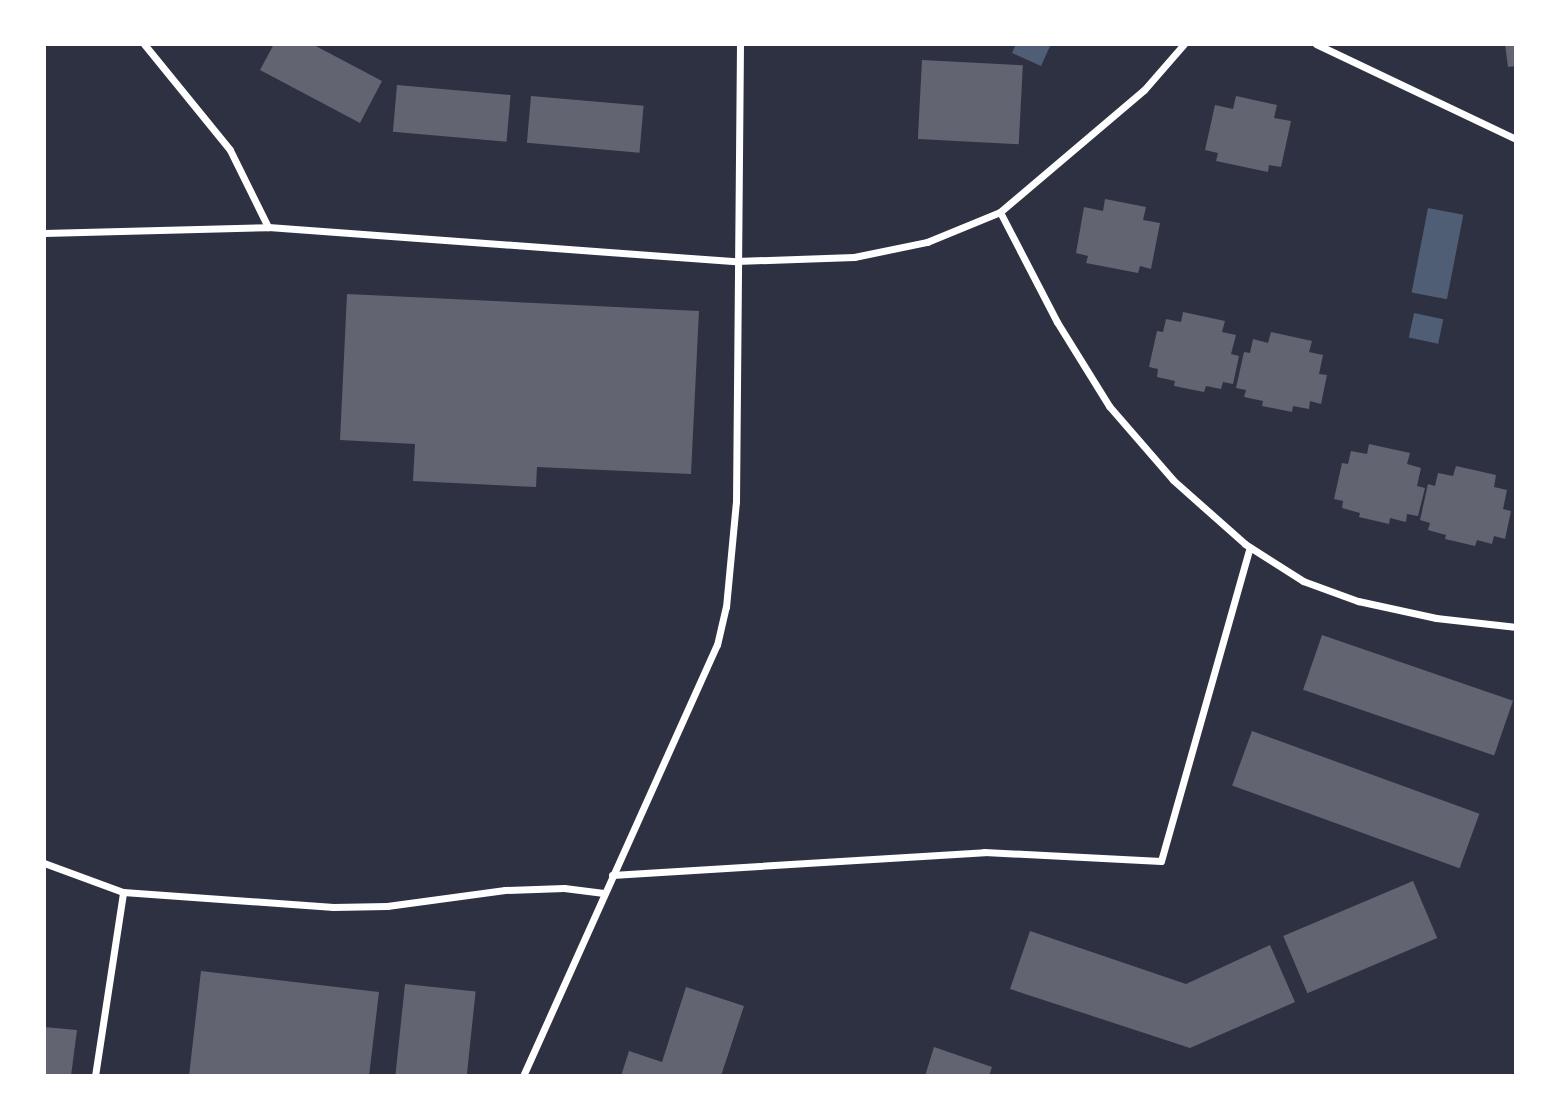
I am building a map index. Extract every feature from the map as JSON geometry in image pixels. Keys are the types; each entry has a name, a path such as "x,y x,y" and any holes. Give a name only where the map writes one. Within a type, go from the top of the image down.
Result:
{"street":[{"path":"144,44 230,150 268,227"},
{"path":"523,1076 717,645 726,607 736,502 736,261 740,44"},
{"path":"44,233 268,227 736,261 854,257 927,242 1000,212 1144,90 1184,44"},
{"path":"1316,44 1516,139"},
{"path":"1000,212 1057,323 1109,405 1174,480 1250,547 1303,581 1358,601 1436,618 1516,627"},
{"path":"612,875 984,852 1161,861 1250,547"},
{"path":"44,863 123,892 333,907 387,906 505,890 564,888 604,893"},
{"path":"95,1076 123,892"}],"water":[{"path":"1016,44 1051,44 1041,66 1012,53"},
{"path":"1428,208 1463,215 1447,299 1412,292"},
{"path":"1414,313 1443,319 1438,344 1409,337"}],"building":[{"path":"274,44 312,44 382,81 360,123 260,70"},
{"path":"1505,44 1516,44 1516,66 1508,67"},
{"path":"922,60 1023,65 1019,144 918,139"},
{"path":"397,85 511,95 506,142 393,132"},
{"path":"531,96 644,106 639,153 527,143"},
{"path":"1236,96 1277,105 1274,118 1291,121 1281,167 1269,165 1268,172 1216,161 1218,153 1205,150 1215,105 1233,109"},
{"path":"1105,199 1146,207 1143,220 1160,223 1151,269 1140,266 1138,273 1086,263 1088,256 1076,253 1084,207 1103,211"},
{"path":"347,294 699,311 691,474 537,467 536,487 413,481 415,444 340,440"},
{"path":"1183,312 1225,321 1222,332 1236,335 1231,354 1239,356 1233,384 1223,382 1221,389 1206,386 1204,392 1174,386 1175,381 1157,377 1158,369 1149,367 1157,331 1163,332 1166,319 1181,322"},
{"path":"1271,332 1312,341 1309,352 1323,355 1319,374 1327,375 1321,404 1310,401 1309,409 1293,406 1292,412 1262,406 1263,401 1244,397 1246,390 1236,388 1244,352 1250,353 1253,339 1268,343"},
{"path":"1369,444 1410,453 1407,464 1421,468 1417,486 1425,488 1418,516 1407,514 1406,522 1390,518 1389,524 1359,517 1360,513 1342,508 1343,501 1334,499 1342,463 1348,464 1351,451 1367,454"},
{"path":"1456,466 1496,475 1494,487 1507,490 1503,509 1511,511 1505,539 1494,536 1492,544 1477,540 1475,546 1445,539 1446,535 1428,530 1430,523 1420,520 1428,484 1435,486 1438,473 1453,476"},
{"path":"1322,635 1513,701 1494,756 1303,690"},
{"path":"1252,731 1479,814 1460,868 1232,786"},
{"path":"1413,881 1437,938 1307,993 1283,936"},
{"path":"1030,931 1186,984 1270,945 1295,1002 1190,1048 1010,989"},
{"path":"201,971 379,992 369,1076 189,1076"},
{"path":"405,984 476,991 467,1076 395,1075"},
{"path":"686,987 744,1006 721,1076 621,1076 629,1051 662,1062"},
{"path":"44,1027 77,1030 71,1076 44,1076"},
{"path":"934,1047 992,1067 989,1076 925,1076"}]}
